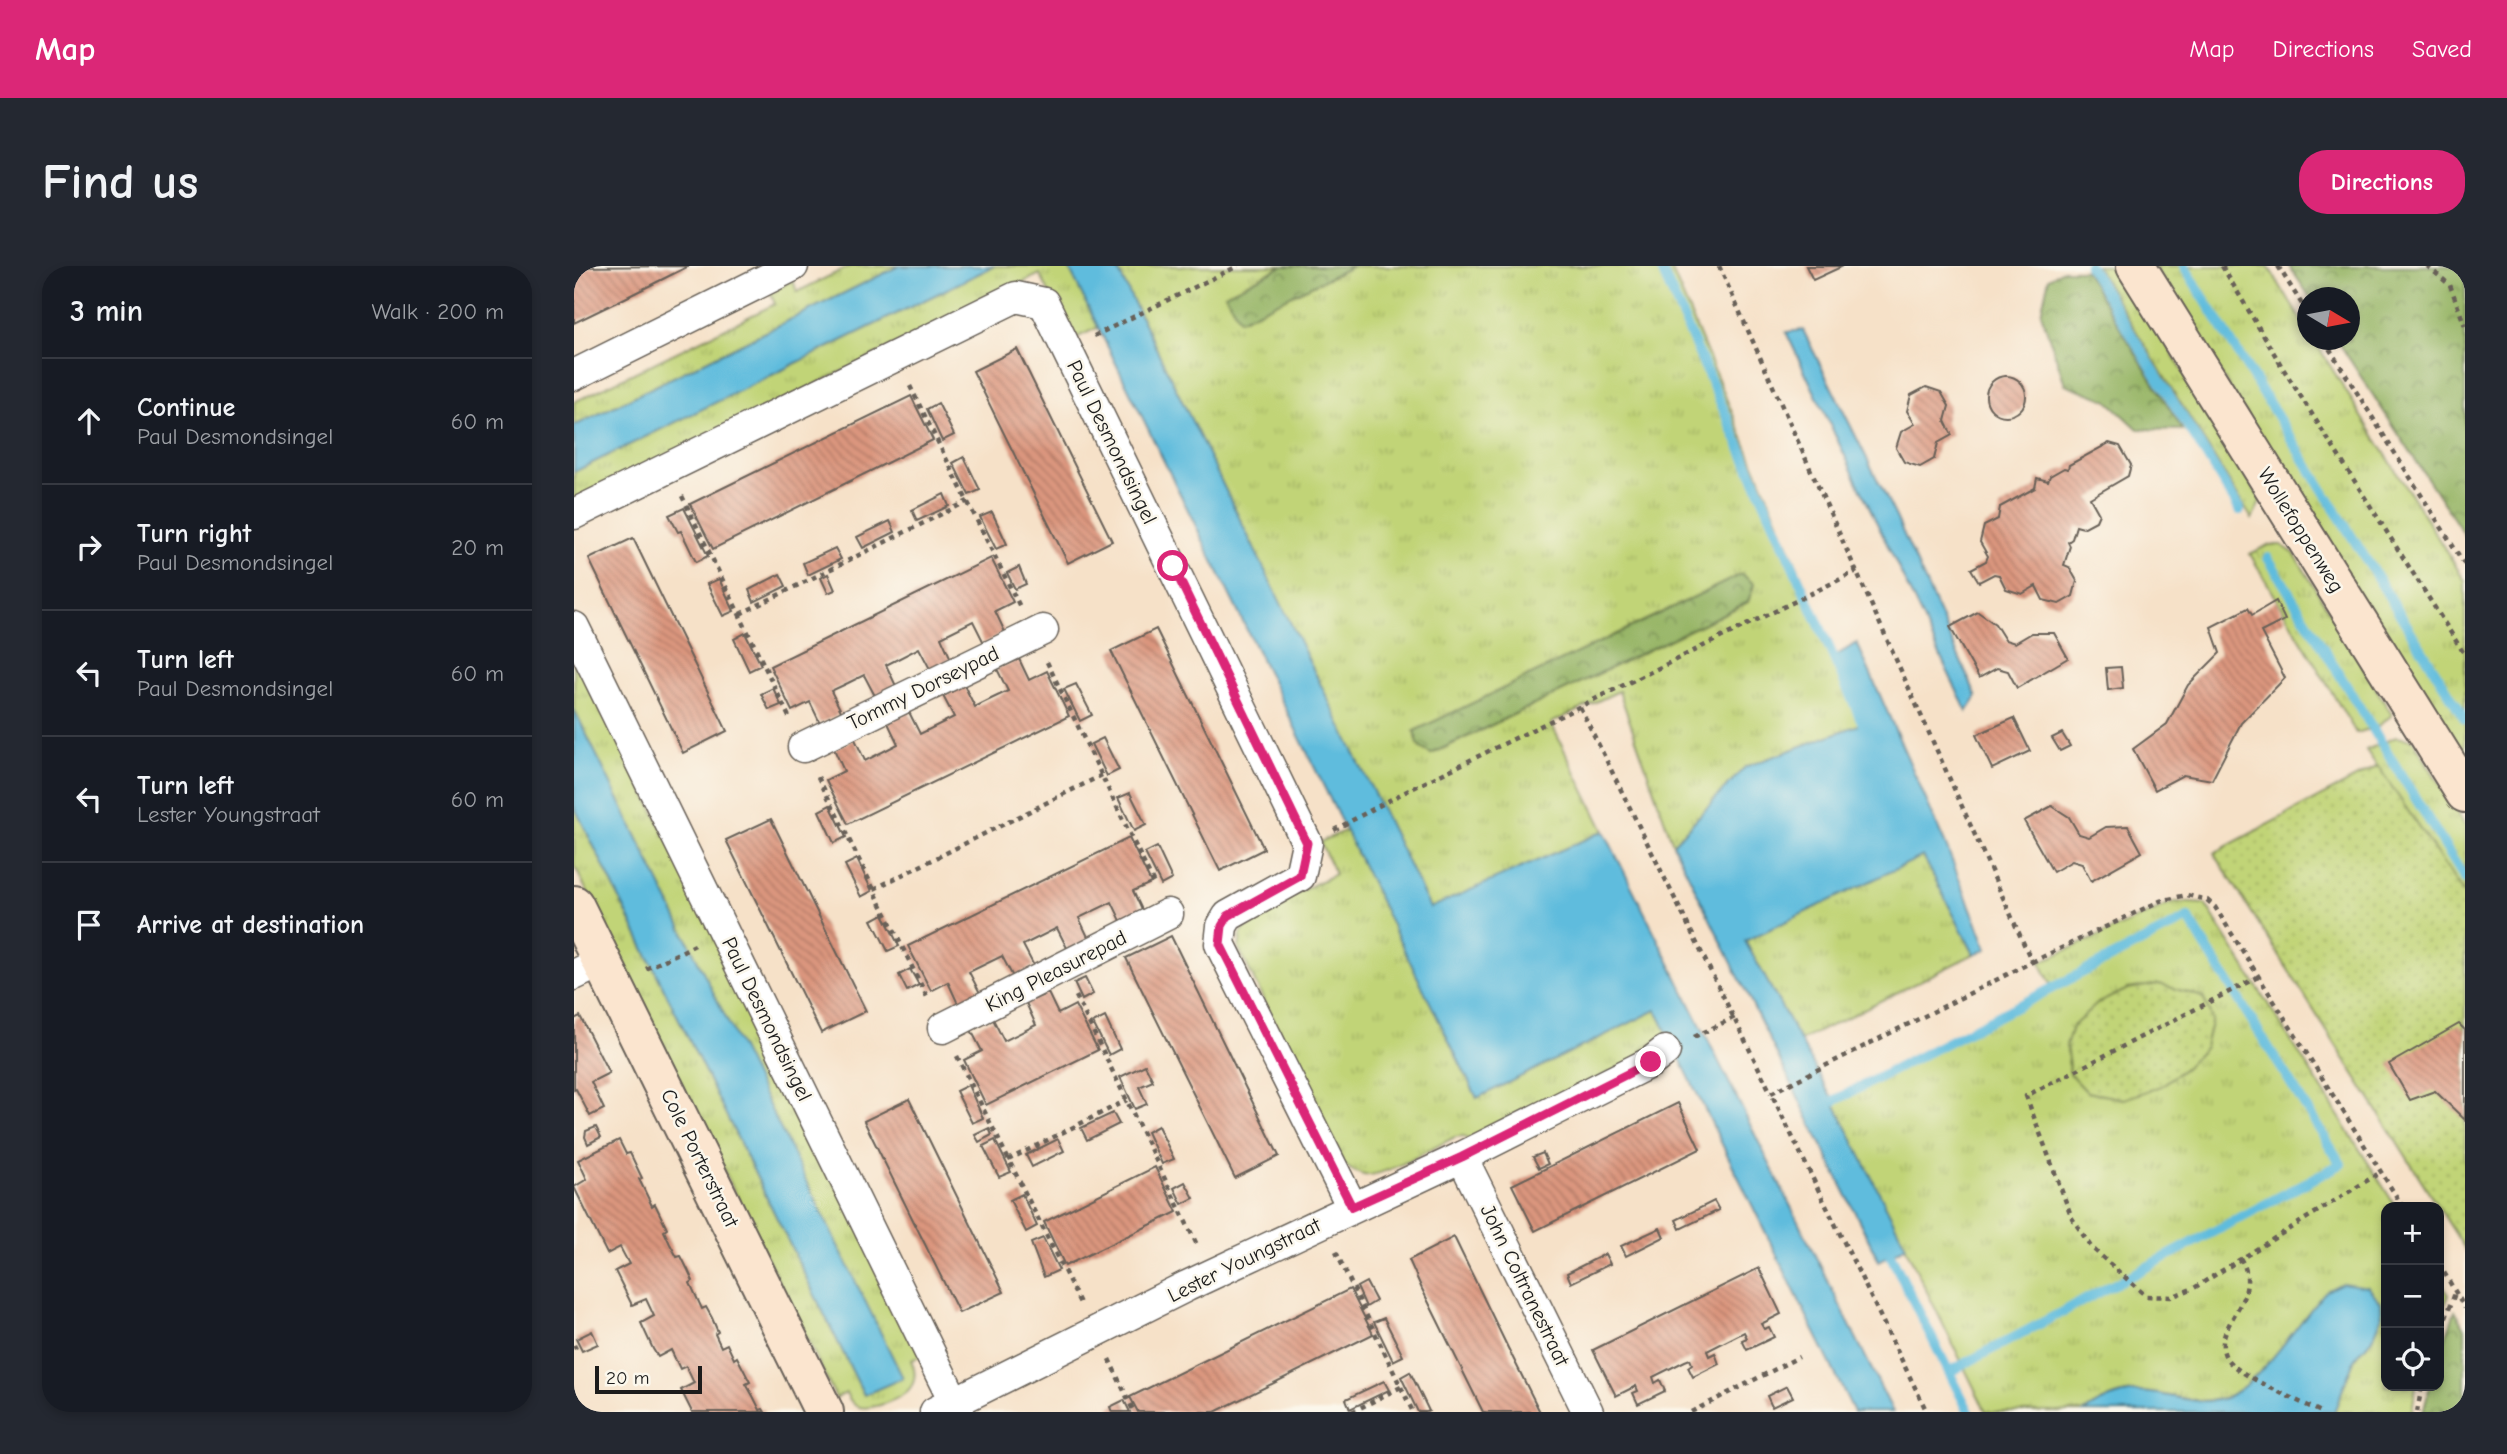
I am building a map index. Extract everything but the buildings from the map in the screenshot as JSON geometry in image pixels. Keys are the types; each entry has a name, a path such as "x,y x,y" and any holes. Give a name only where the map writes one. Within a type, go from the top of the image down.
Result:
{"street":[{"path":"574,375 793,266"},
{"name":"Wollefoppenweg","path":"2136,266 2465,793"},
{"name":"Paul Desmondsingel","path":"574,514 1016,297 1044,303 1307,843 1300,876 1228,916 1222,926 1220,944 1352,1207"},
{"name":"Paul Desmondsingel","path":"574,626 950,1409"},
{"name":"Tommy Dorseypad","path":"803,747 1043,629"},
{"name":"King Pleasurepad","path":"943,1028 1168,914"},
{"name":"Cole Porterstraat","path":"578,920 588,968 824,1412"},
{"name":"Lester Youngstraat","path":"950,1409 1211,1275 1462,1157 1651,1062 1665,1051"},
{"name":"John Coltranestraat","path":"1462,1157 1588,1412"}],"path":[{"path":"1097,334 1238,266"},
{"path":"1719,266 2032,962"},
{"path":"2222,266 2284,370 2465,655"},
{"path":"2277,266 2297,297"},
{"path":"2427,266 2450,285 2465,326"},
{"path":"2330,350 2465,565"},
{"path":"668,468 803,747 1134,1412"},
{"path":"740,615 968,501"},
{"path":"1343,825 1857,571"},
{"path":"1580,707 1735,1017 1927,1412"},
{"path":"874,889 1102,775"},
{"path":"1772,1093 2032,962 2160,901 2187,895 2207,900 2215,907 2400,1202"},
{"path":"639,972 704,940"},
{"path":"1062,967 1211,1275"},
{"path":"2258,977 2026,1096 2073,1218 2091,1247 2147,1296 2171,1297 2194,1288 2381,1172"},
{"path":"1719,1025 1735,1017"},
{"path":"1008,1160 1127,1100"},
{"path":"1322,1222 1413,1412"},
{"path":"2240,1258 2247,1269 2248,1288 2223,1338 2226,1358 2239,1370 2322,1412"},
{"path":"2440,1265 2465,1308"},
{"path":"2442,1328 2456,1292"},
{"path":"1691,1412 1799,1357"},
{"path":"1352,1412 1401,1387"},
{"path":"2417,1412 2421,1391"}],"green space":[{"path":"850,266 899,266 574,426 574,402 775,304 770,292 793,280 797,292"},
{"path":"994,266 1068,266 1099,327 1072,340 1040,274 574,503 574,472"},
{"path":"1116,266 1283,266 1226,294 1240,319 1353,266 1670,266 1864,723 1745,767 1673,844 1619,691 1551,723 1604,831 1430,909","holes":["1742,575 1754,584 1748,602 1432,754 1414,732"]},
{"path":"1283,266 1353,266 1240,320 1225,294"},
{"path":"2096,266 2119,266 2261,500 2252,519"},
{"path":"2154,266 2268,266 2297,314 2297,350 2320,350 2465,581 2465,767"},
{"path":"2289,266 2465,266 2465,536 2344,350 2360,350 2360,287 2303,287"},
{"path":"2063,270 2085,270 2183,430 2138,429 2107,400 2065,384 2041,313 2049,278"},
{"path":"2268,545 2281,545 2294,553 2392,715 2377,727 2356,733 2250,554"},
{"path":"1742,574 1754,584 1748,602 1431,754 1419,747 1414,731"},
{"path":"574,649 922,1356 911,1360 915,1373 911,1387 894,1400 877,1406 862,1407 854,1405 846,1393 836,1398 574,865 574,806 864,1395 902,1378 574,709"},
{"path":"2396,737 2413,740 2465,826 2465,896 2366,750"},
{"path":"2378,766 2465,896 2465,1249 2444,1216 2444,1202 2435,1202 2214,853"},
{"path":"1346,830 1477,1098 1656,1010 1672,1042 1469,1140 1464,1136 1455,1137 1384,1172 1361,1174 1344,1165 1239,949 1241,934 1257,913 1335,874 1320,842"},
{"path":"1923,855 1974,954 1800,1041 1745,941"},
{"path":"2175,902 2205,904 2393,1202 2381,1202 2381,1391 2415,1391 2412,1412 2334,1412 2354,1360 2374,1336 2342,1283 2326,1292 2257,1375 2231,1395 2220,1399 2208,1401 2134,1392 2108,1399 2084,1412 1986,1412 1835,1104 2053,989 2040,962"},
{"path":"2159,984 2203,997 2212,1019 2205,1047 2186,1067 2161,1086 2124,1099 2087,1092 2070,1074 2066,1045 2072,1027 2098,1003 2128,989"},
{"path":"2444,1286 2449,1295 2444,1307"},
{"path":"2455,1311 2465,1328 2465,1412 2423,1412 2429,1391 2444,1391 2444,1343"}],"water":[{"path":"899,266 994,266 574,472 574,426"},
{"path":"1068,266 1116,266 1430,908 1604,831 1893,1412 1854,1412 1656,1010 1477,1098"},
{"path":"1803,330 1896,517 1977,697 1967,712 1786,332"},
{"path":"1857,643 1945,843 1987,949 1974,954 1923,856 1745,941 1835,1104 1906,1246 1879,1261 1673,844 1745,767 1864,723 1837,655"},
{"path":"574,709 903,1378 864,1395 574,806"},
{"path":"2342,1283 2368,1287 2381,1302 2381,1319 2374,1336 2354,1360 2334,1412 2084,1412 2108,1399 2134,1392 2196,1401 2231,1395 2269,1362 2326,1291"}],"waterway":[{"path":"1660,266 1867,733"},
{"path":"2089,266 2240,510"},
{"path":"2184,266 2465,719"},
{"path":"2268,558 2465,879"},
{"path":"1822,1107 2188,918 2341,1164 1949,1372"},
{"path":"1884,1242 1969,1412"}],"route":[{"path":"1173,566 1307,843 1300,876 1228,916 1222,926 1220,944 1352,1207 1462,1157 1651,1062"}]}
